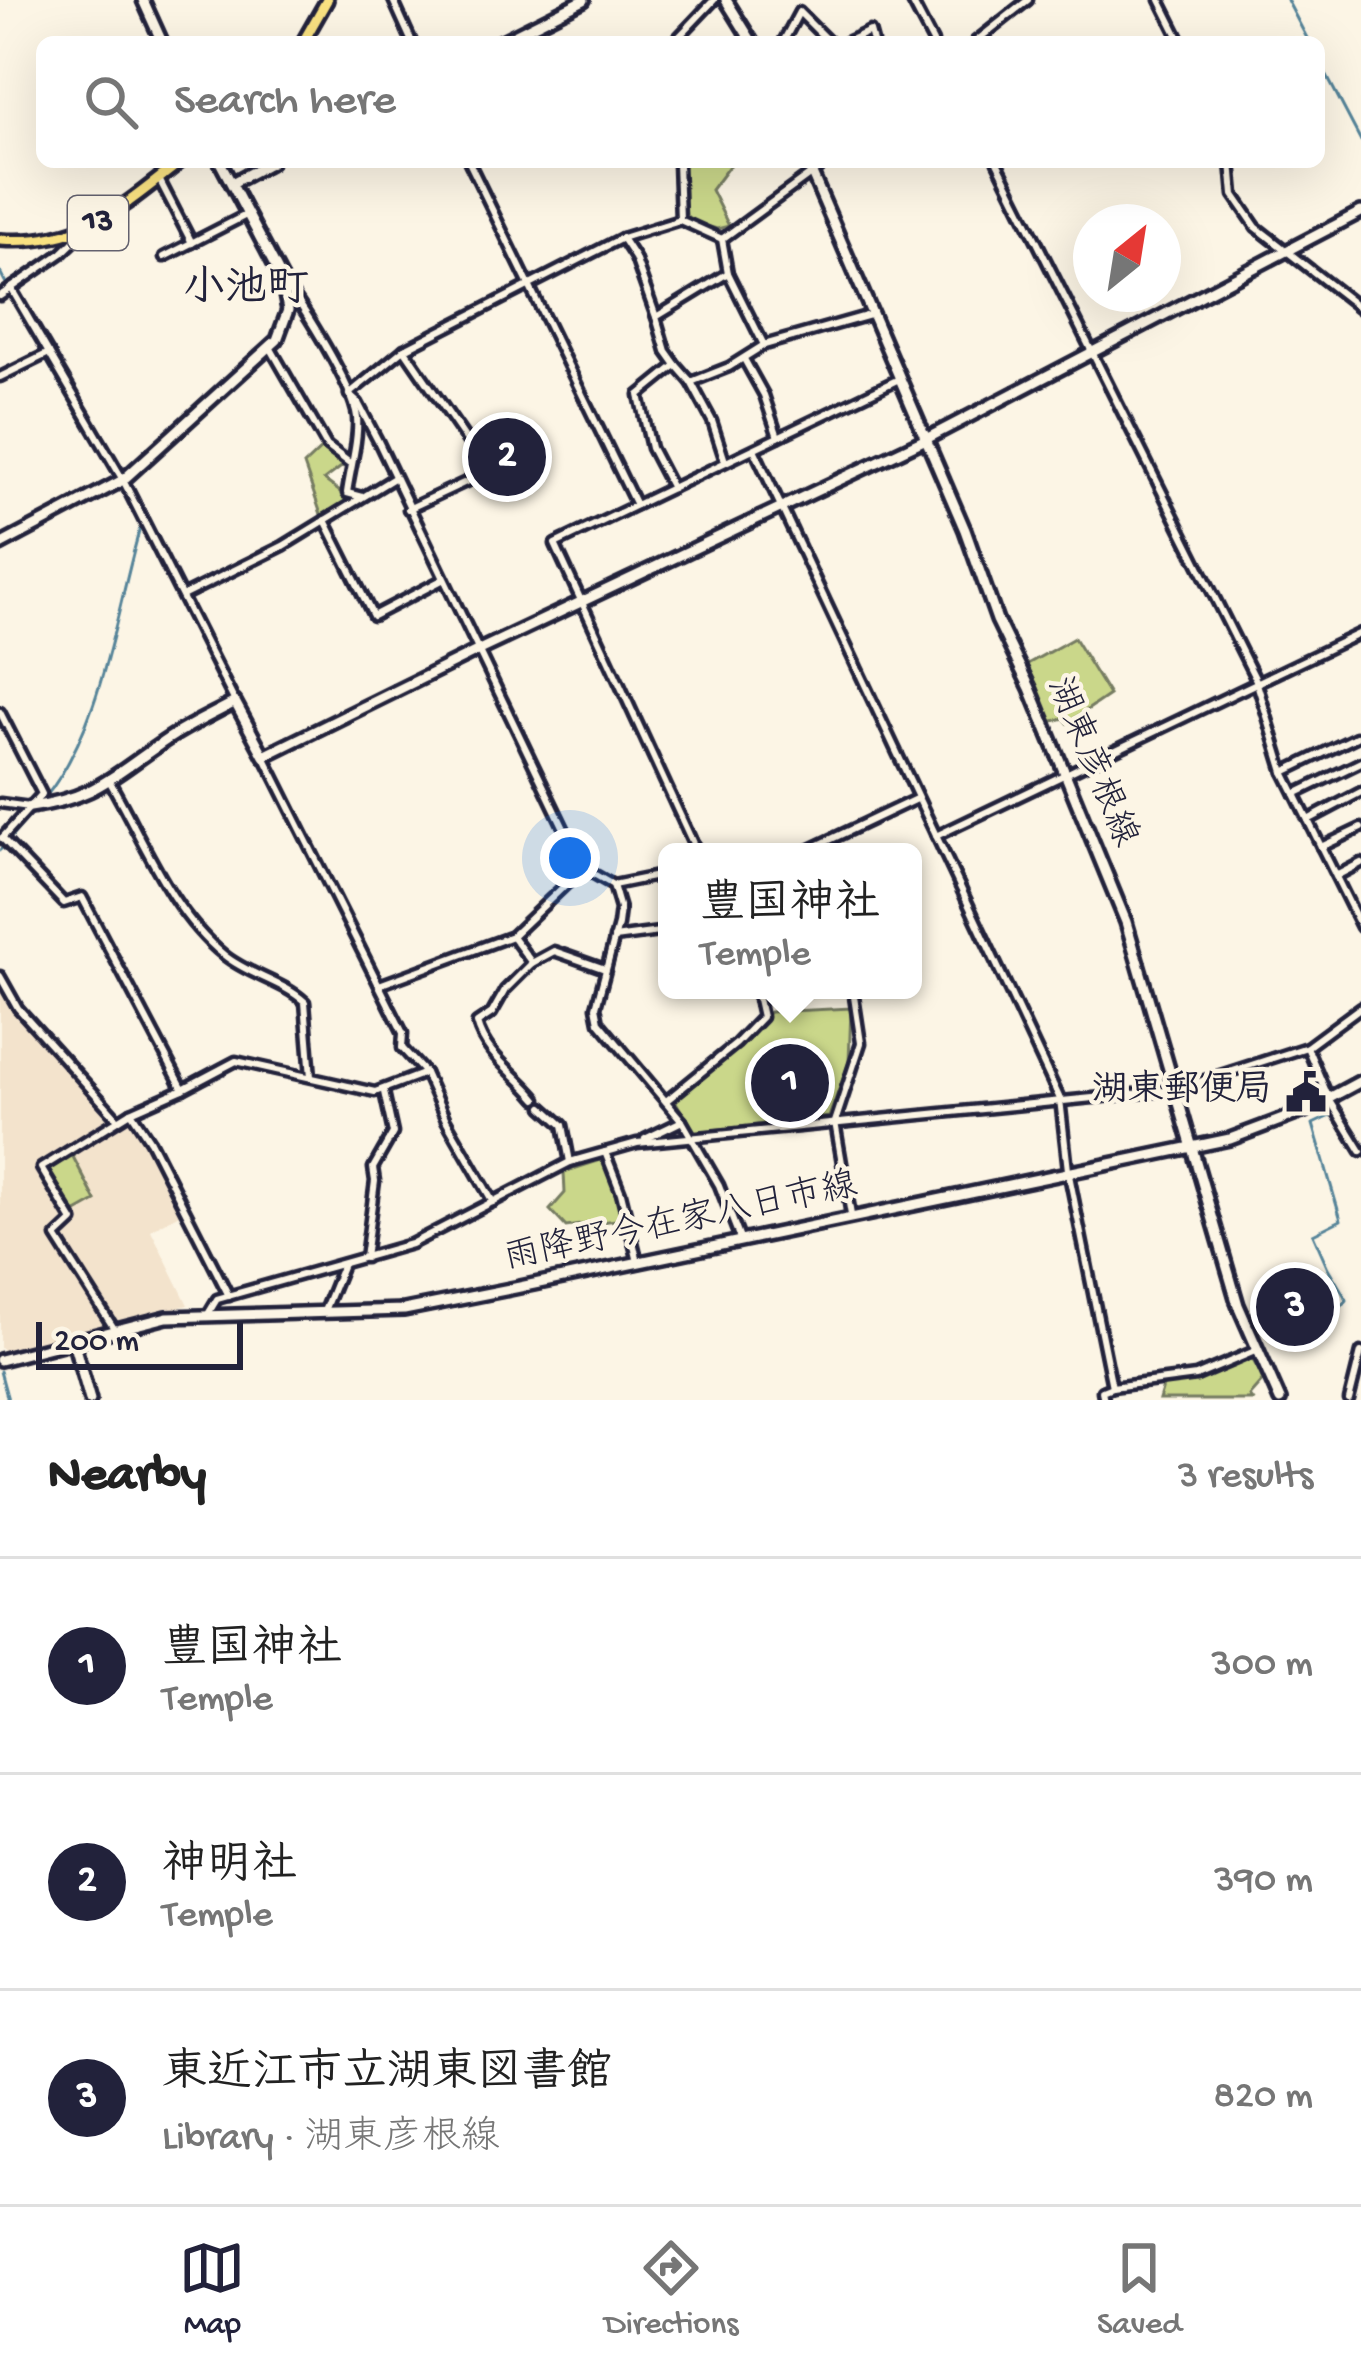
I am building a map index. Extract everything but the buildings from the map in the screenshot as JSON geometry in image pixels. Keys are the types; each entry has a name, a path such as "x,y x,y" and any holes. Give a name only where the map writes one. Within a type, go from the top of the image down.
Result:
{"main road":[{"path":"142,0 159,36"},
{"path":"306,36 327,0"},
{"path":"512,36 584,0"},
{"path":"726,0 748,36"},
{"name":"13","path":"0,240 53,239 88,228 173,168"},
{"path":"0,545 118,482 277,340 288,310 282,280 223,168"},
{"path":"232,183 260,168"},
{"name":"湖東彦根線","path":"809,168 965,530 997,620 1135,946 1189,1145 1256,1351 1280,1400"},
{"path":"30,806 84,795 110,782 161,743 235,702 264,757 924,440 1361,212"},
{"name":"雨降野今在家八日市線","path":"3,1359 167,1317 404,1310 1230,1139 1361,1081"},
{"path":"73,1341 90,1400"}],"street":[{"path":"393,0 409,36"},
{"path":"680,36 714,0"},
{"path":"911,0 930,36"},
{"path":"983,36 1028,0"},
{"path":"1160,0 1178,36"},
{"path":"786,36 799,12 823,36"},
{"path":"473,168 636,505"},
{"path":"678,168 680,220"},
{"path":"722,238 809,168"},
{"path":"1001,168 1256,680 1284,772 1361,928"},
{"path":"1232,168 1234,195 1256,227 1361,309"},
{"path":"159,179 192,243"},
{"path":"164,257 248,214"},
{"path":"349,394 404,349 622,238 680,220 722,238"},
{"path":"0,296 62,253 88,228"},
{"path":"622,238 635,258 666,351 692,382 725,461"},
{"path":"722,238 728,273 764,345"},
{"path":"656,317 728,273"},
{"path":"282,280 302,305 349,394 357,417 347,493 362,497"},
{"path":"11,288 184,595 235,702"},
{"path":"692,382 764,345 870,315"},
{"path":"269,346 328,446 351,464"},
{"path":"404,349 470,445 483,474 408,509"},
{"path":"0,377 49,353"},
{"path":"744,358 764,395 778,437"},
{"path":"672,488 651,448 639,395 676,365"},
{"path":"694,843 555,544 899,379"},
{"path":"349,394 358,403 583,868 613,885 658,876"},
{"path":"754,449 1060,1099 1068,1170 1112,1387"},
{"path":"184,595 394,478"},
{"path":"325,520 373,616 442,580"},
{"path":"936,836 1361,633"},
{"path":"0,712 42,794 3,841 64,902 82,897 183,1089"},
{"path":"1284,772 1356,737"},
{"path":"264,757 403,1033 402,1048 425,1073 446,1120 494,1202"},
{"path":"1295,794 1361,762"},
{"path":"110,782 154,866 211,944 305,1002 311,1077"},
{"path":"1308,820 1361,792"},
{"path":"823,843 916,799"},
{"path":"0,803 30,806"},
{"path":"1321,847 1361,828"},
{"path":"1336,876 1361,862"},
{"path":"379,985 512,936 583,868"},
{"path":"613,885 620,909 596,1007 599,1022 682,1120 719,1185 740,1240"},
{"path":"614,938 658,932"},
{"path":"512,936 532,963"},
{"path":"570,1162 563,1125 487,1047 477,1023 492,1012 505,990 532,963 554,951 605,968"},
{"path":"0,976 18,1009 116,1117"},
{"path":"666,1101 762,1017 758,999"},
{"path":"851,1215 835,1122 860,1043 854,999"},
{"path":"208,1314 217,1299 411,1244 570,1162 637,1143 1174,1090 1307,1047 1361,1006"},
{"path":"1307,1047 1329,1099 1361,1151"},
{"path":"115,1330 56,1237 73,1221 41,1168 116,1117 236,1061 384,1092 425,1073"},
{"path":"365,1258 373,1168 393,1133 384,1092"},
{"path":"131,1112 229,1296"},
{"path":"637,1143 682,1120"},
{"path":"605,1152 638,1262"},
{"path":"323,1314 343,1264"},
{"path":"1104,1400 1102,1391 1112,1387 1196,1376 1256,1351"},
{"path":"1349,1400 1361,1352"}],"shaded area":[{"path":"0,983 7,999 119,1125 131,1117 181,1213 151,1230 188,1305 6,1352 0,1347"}],"green space":[{"path":"680,168 728,168 711,190 729,226 717,229 682,219"},
{"path":"509,428 538,476 500,496 475,447"},
{"path":"324,446 344,461 324,480 347,497 347,505 323,520 304,465"},
{"path":"1074,638 1109,695 1068,723 1064,718 1050,722 1024,666"},
{"path":"851,1008 849,1062 829,1117 693,1132 672,1095 770,1012"},
{"path":"70,1151 96,1201 71,1215 42,1168"},
{"path":"604,1159 623,1219 566,1227 550,1210 565,1193 564,1172"},
{"path":"1251,1357 1264,1379 1249,1396 1252,1400 1159,1400 1164,1383 1199,1377"}],"waterway":[{"path":"1287,0 1306,36"},
{"path":"1325,72 1361,141"},
{"path":"0,272 139,517 140,528 93,705 64,770 44,799"},
{"path":"0,850 34,811"},
{"path":"1184,1097 1195,1135"},
{"path":"1332,1110 1334,1114 1313,1124 1341,1220 1313,1234 1347,1300 1329,1310 1336,1323"},
{"path":"0,1371 8,1400"}],"place":[{"name":"神明社","path":"507,457"},
{"name":"豊国神社","path":"790,1083"},
{"name":"湖東郵便局","path":"1306,1092"},
{"name":"東近江市立湖東図書館","path":"1295,1307"}],"district":[{"name":"小池町","path":"246,291"}]}
